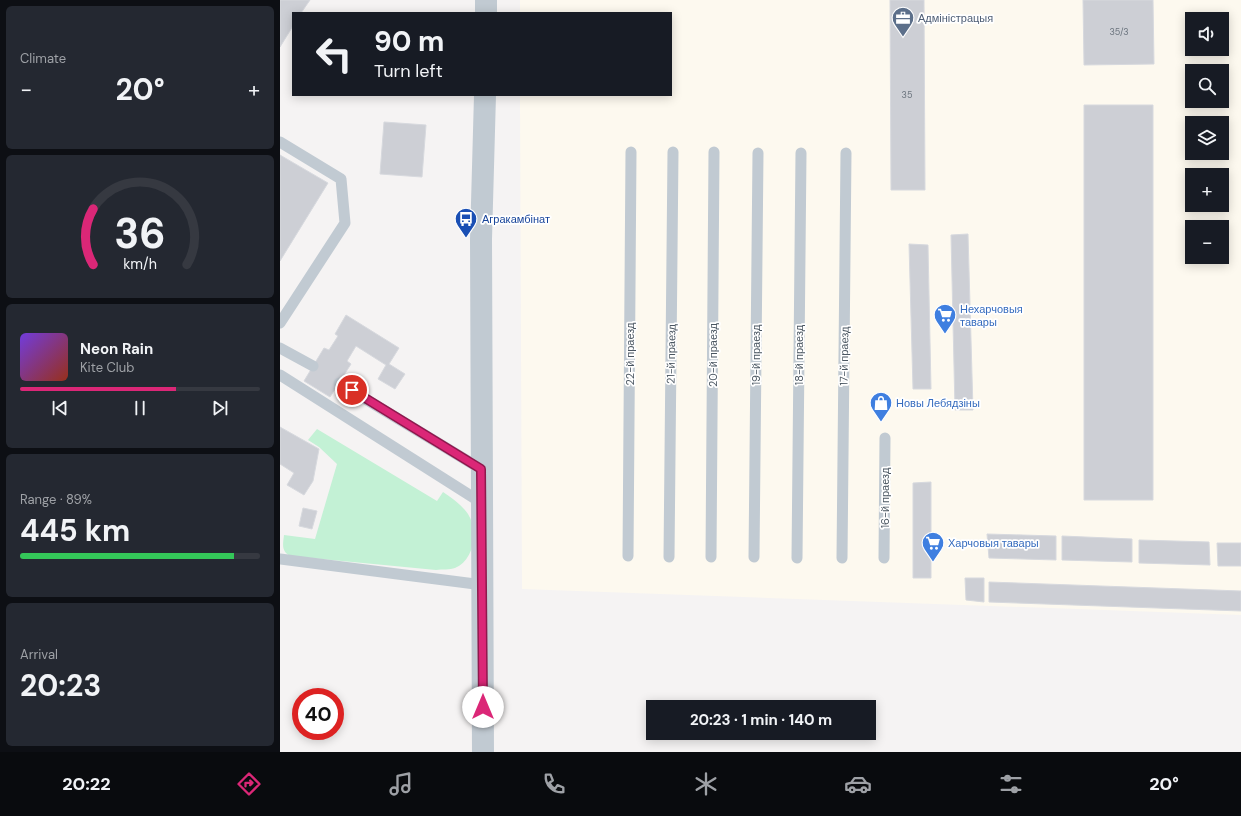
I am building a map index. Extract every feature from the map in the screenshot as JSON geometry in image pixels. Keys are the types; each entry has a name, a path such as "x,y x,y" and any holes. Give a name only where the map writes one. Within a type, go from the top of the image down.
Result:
{"street":[{"path":"486,0 486,12"},
{"path":"483,752 481,239 485,96"}],"lane":[{"path":"280,142 341,179 345,223 280,323"},
{"name":"22-й праезд","path":"628,556 631,152"},
{"name":"21-й праезд","path":"669,557 672,152"},
{"name":"20-й праезд","path":"711,557 714,152"},
{"name":"19-й праезд","path":"754,558 758,153"},
{"name":"18-й праезд","path":"797,558 801,153"},
{"name":"17-й праезд","path":"842,558 846,154"},
{"path":"280,348 313,366"},
{"path":"280,375 482,503"},
{"path":"339,383 481,469"},
{"name":"16-й праезд","path":"884,558 885,438"},
{"path":"280,559 483,585"}],"shaded area":[{"name":"Новы Лебядзіны","path":"520,0 1241,0 1241,615 522,589 520,96 672,96 672,12 520,12"}],"green space":[{"path":"317,429 437,501 443,492 457,502 468,514 473,528 473,544 467,559 455,568 436,570 290,556 287,554 283,547 284,535 315,539 337,464 319,447 308,440"}],"building":[{"path":"280,0 310,0 302,12 292,12 292,28 280,47"},
{"path":"890,0 924,0 925,190 891,190"},
{"path":"1083,0 1153,0 1154,64 1084,65"},
{"path":"1084,105 1153,105 1153,500 1084,500"},
{"path":"384,122 426,125 422,177 380,174"},
{"path":"280,155 328,183 280,261"},
{"path":"968,234 973,410 955,410 951,235"},
{"path":"909,244 928,245 931,389 913,389"},
{"path":"346,315 399,348 389,364 405,374 395,389 378,379 386,365 356,346 347,361 351,364 330,397 304,381 324,348 329,350 338,336 335,334"},
{"path":"280,427 319,449 313,481 304,495 287,485 294,473 280,464"},
{"path":"931,482 931,578 913,578 913,483"},
{"path":"303,508 317,511 312,529 299,526"},
{"path":"987,534 1056,536 1056,560 989,558"},
{"path":"1062,536 1132,539 1132,562 1062,560"},
{"path":"1139,540 1209,542 1210,565 1139,563"},
{"path":"1217,543 1241,543 1241,566 1218,566"},
{"path":"965,578 984,578 984,602 966,600"},
{"path":"989,582 1241,591 1241,611 989,602"}],"place":[{"name":"Адміністрацыя","path":"903,38"},
{"name":"Агракамбінат","path":"466,238"},
{"name":"Нехарчовыя тавары","path":"945,334"},
{"name":"Новы Лебядзіны","path":"881,422"},
{"name":"Харчовыя тавары","path":"933,562"}],"route":[{"path":"352,390 481,469 483,707"}]}
